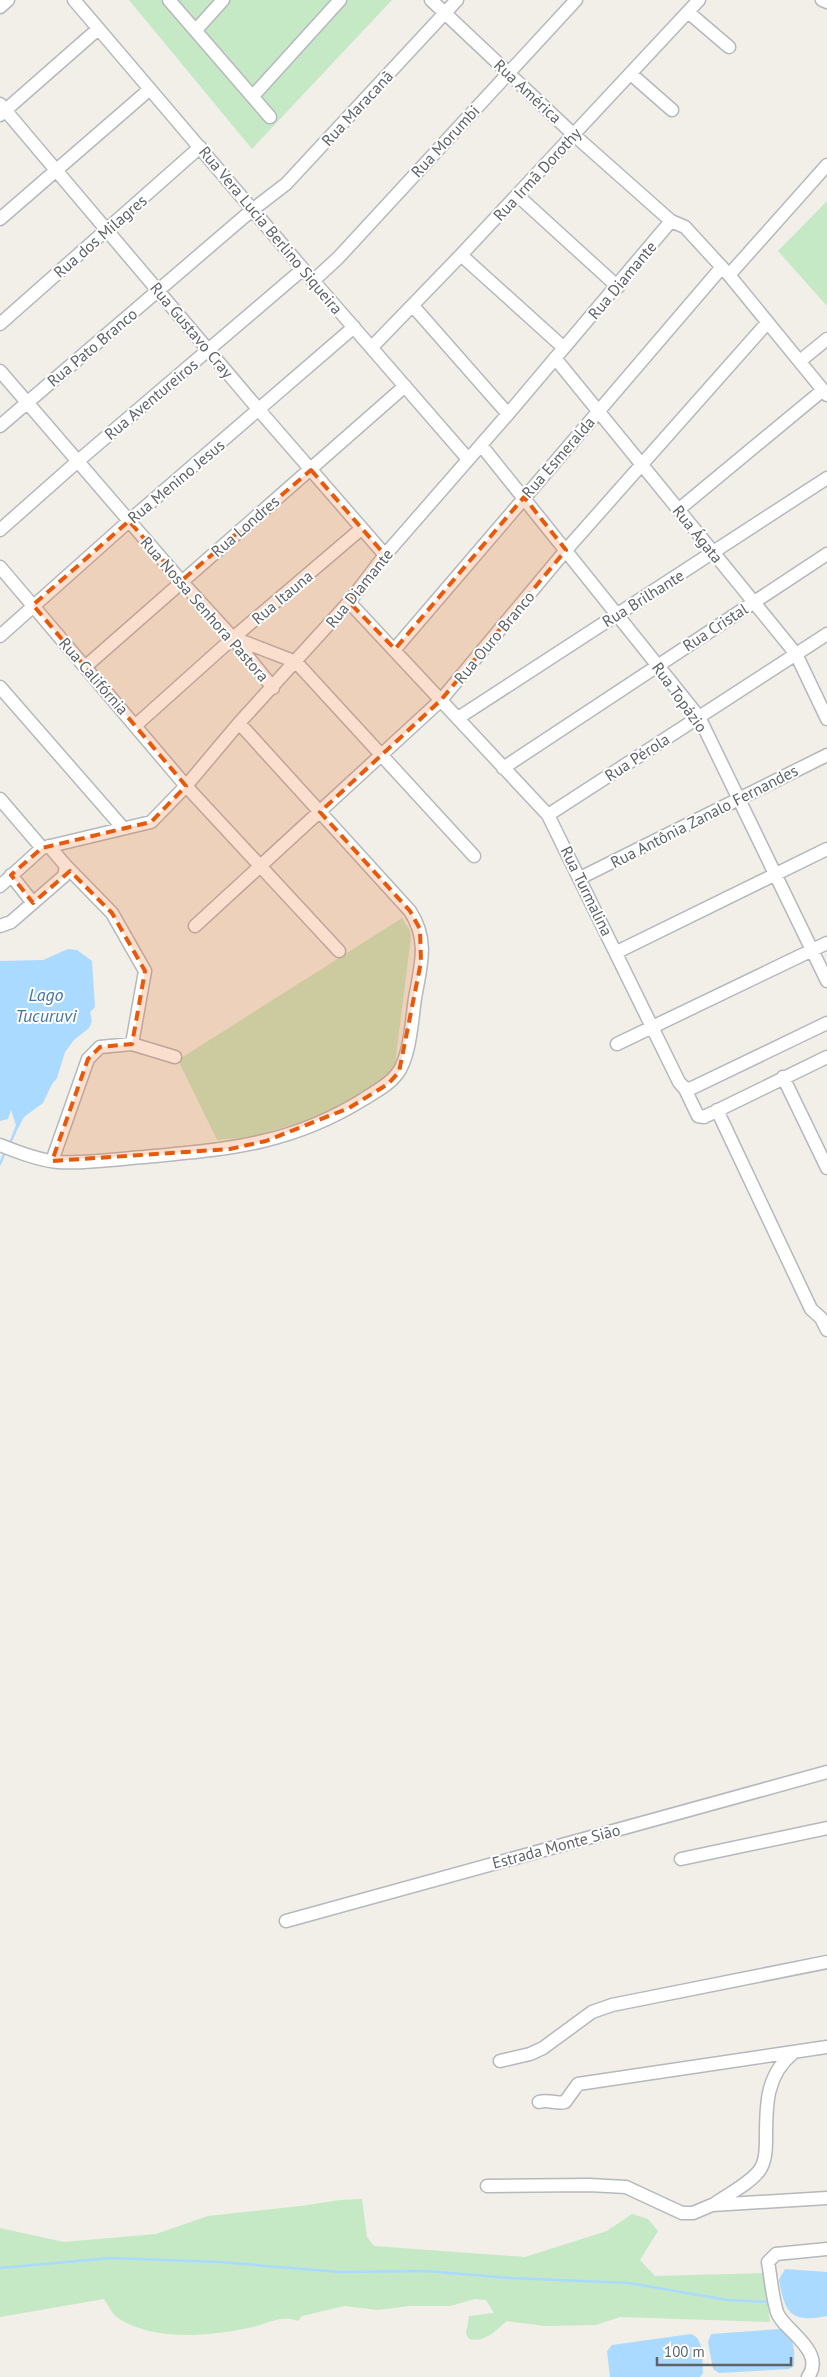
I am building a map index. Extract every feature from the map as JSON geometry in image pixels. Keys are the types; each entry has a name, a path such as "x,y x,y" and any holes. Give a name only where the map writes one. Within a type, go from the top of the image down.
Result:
{"street":[{"path":"0,7 8,0"},
{"name":"Rua Vera Lucia Berlino Siqueira","path":"74,0 252,210 468,459"},
{"path":"169,0 270,117"},
{"path":"196,30 223,0"},
{"path":"252,96 340,0"},
{"name":"Rua América","path":"431,0 574,135 672,221 685,227 725,271 825,392"},
{"name":"Rua Maracanã","path":"252,210 286,184 458,0"},
{"name":"Rua Morumbi","path":"313,281 338,258 576,0"},
{"name":"Rua Irmã Dorothy","path":"372,347 632,74 699,0"},
{"path":"822,0 827,2"},
{"path":"688,12 729,47"},
{"path":"2,110 98,29"},
{"path":"632,74 672,110"},
{"path":"0,219 150,89"},
{"name":"Rua Gustavo Cray","path":"2,110 108,230 259,410 385,555"},
{"name":"Rua dos Milagres","path":"0,324 200,147"},
{"name":"Rua Esmeralda","path":"395,649 598,411 725,271 827,165"},
{"path":"517,195 618,286"},
{"name":"Rua Pato Branco","path":"0,426 252,210"},
{"name":"Rua Diamante","path":"0,886 45,847 151,822 186,786 239,723 273,688 349,602 385,555 672,221"},
{"path":"461,255 564,348"},
{"name":"Rua Aventureiros","path":"0,530 303,269"},
{"path":"413,306 508,414"},
{"name":"Rua Ouro Branco","path":"195,926 441,700 566,550 767,323"},
{"name":"Rua Menino Jesus","path":"0,636 32,605 354,328"},
{"path":"800,361 827,340"},
{"name":"Rua Ágata","path":"555,358 796,654 827,719"},
{"name":"Rua Nossa Senhora Pastora","path":"0,371 181,581 233,638 273,688"},
{"name":"Rua Londres","path":"85,667 405,386"},
{"path":"678,510 825,392"},
{"name":"Rua Topázio","path":"481,445 699,717 827,981"},
{"name":"Rua Brilhante","path":"458,718 827,478"},
{"name":"Rua Itauna","path":"136,725 233,638 362,529"},
{"name":"Rua Cristal","path":"503,768 827,554"},
{"name":"Rua Califórnia","path":"0,567 186,786 339,951"},
{"name":"Rua Turmalina","path":"349,602 395,649 548,815 617,952 679,1082 685,1089 698,1116 704,1117 717,1110"},
{"name":"Rua Pérola","path":"548,815 827,634"},
{"path":"233,638 296,662 474,856"},
{"path":"0,687 123,828"},
{"path":"4,1147 52,1161 96,1161 248,1146 290,1134 328,1119 388,1084 403,1066 421,962 422,936 417,922 410,911 239,723"},
{"name":"Rua Antônia Zanalo Fernandes","path":"580,878 827,755"},
{"path":"0,799 45,847 112,913 145,970 132,1044"},
{"path":"617,952 827,849"},
{"path":"0,926 11,922 64,876 66,866"},
{"path":"11,875 33,903"},
{"path":"617,1044 827,943"},
{"path":"685,1089 692,1088 827,1023"},
{"path":"52,1161 88,1059 100,1047 132,1044 175,1057"},
{"path":"827,1057 717,1110 811,1309 822,1318 827,1330"},
{"path":"783,1077 827,1168"},
{"name":"Estrada Monte Sião","path":"286,1921 827,1772"},
{"path":"681,1860 827,1828"},
{"path":"500,2061 530,2054 543,2048 592,2012 612,2005 827,1962"},
{"path":"539,2102 546,2100 559,2103 565,2102 578,2084 827,2047"},
{"path":"487,2186 626,2186 682,2213 694,2213 712,2205 751,2179 761,2169 766,2151 769,2087 781,2063 793,2053"},
{"path":"712,2205 827,2198"},
{"path":"808,2377 812,2372 814,2363 810,2350 801,2336 777,2314 768,2262 776,2254 827,2249"}],"highlighted area":[{"path":"311,470 385,555 349,602 395,649 524,497 566,550 441,700 320,812 410,911 420,929 421,962 399,1072 388,1084 349,1108 266,1141 230,1149 52,1161 88,1059 100,1047 132,1044 145,971 112,913 70,871 33,903 11,875 42,848 151,822 186,786 33,605 129,521 181,581"}],"green space":[{"path":"129,0 392,0 252,149"},
{"path":"827,201 827,306 778,251"},
{"path":"402,918 409,929 411,937 395,1064 386,1080 323,1115 252,1137 217,1140 178,1060"},
{"path":"362,2199 367,2237 374,2246 525,2257 607,2231 632,2214 648,2219 658,2231 640,2260 655,2276 764,2273 770,2322 620,2317 596,2325 545,2326 507,2321 485,2338 475,2340 469,2339 466,2334 469,2316 494,2313 486,2300 475,2299 450,2306 409,2306 378,2310 344,2306 302,2316 298,2321 281,2319 253,2327 220,2333 184,2335 148,2331 132,2326 118,2318 104,2299 0,2317 0,2228 64,2242 156,2234 208,2216"}],"water":[{"name":"Lago Tucuruvi","path":"68,949 77,950 92,961 95,1007 90,1012 92,1021 89,1028 74,1040 65,1052 57,1078 43,1103 24,1117 15,1134 13,1133 16,1125 11,1110 8,1119 0,1121 0,961 43,960"},
{"path":"785,2269 827,2272 827,2316 815,2318 798,2317 787,2308 779,2280"},
{"path":"780,2329 789,2336 793,2345 794,2366 789,2369 719,2373 713,2369 708,2342 711,2334"},
{"path":"691,2334 699,2340 701,2345 703,2373 700,2377 610,2377 607,2351 612,2345"}],"waterway":[{"path":"9,1145 15,1132"},
{"path":"0,1164 5,1152"},
{"path":"0,2268 111,2258 219,2262 340,2272 426,2271 511,2278 629,2283 727,2300 771,2302"}]}
